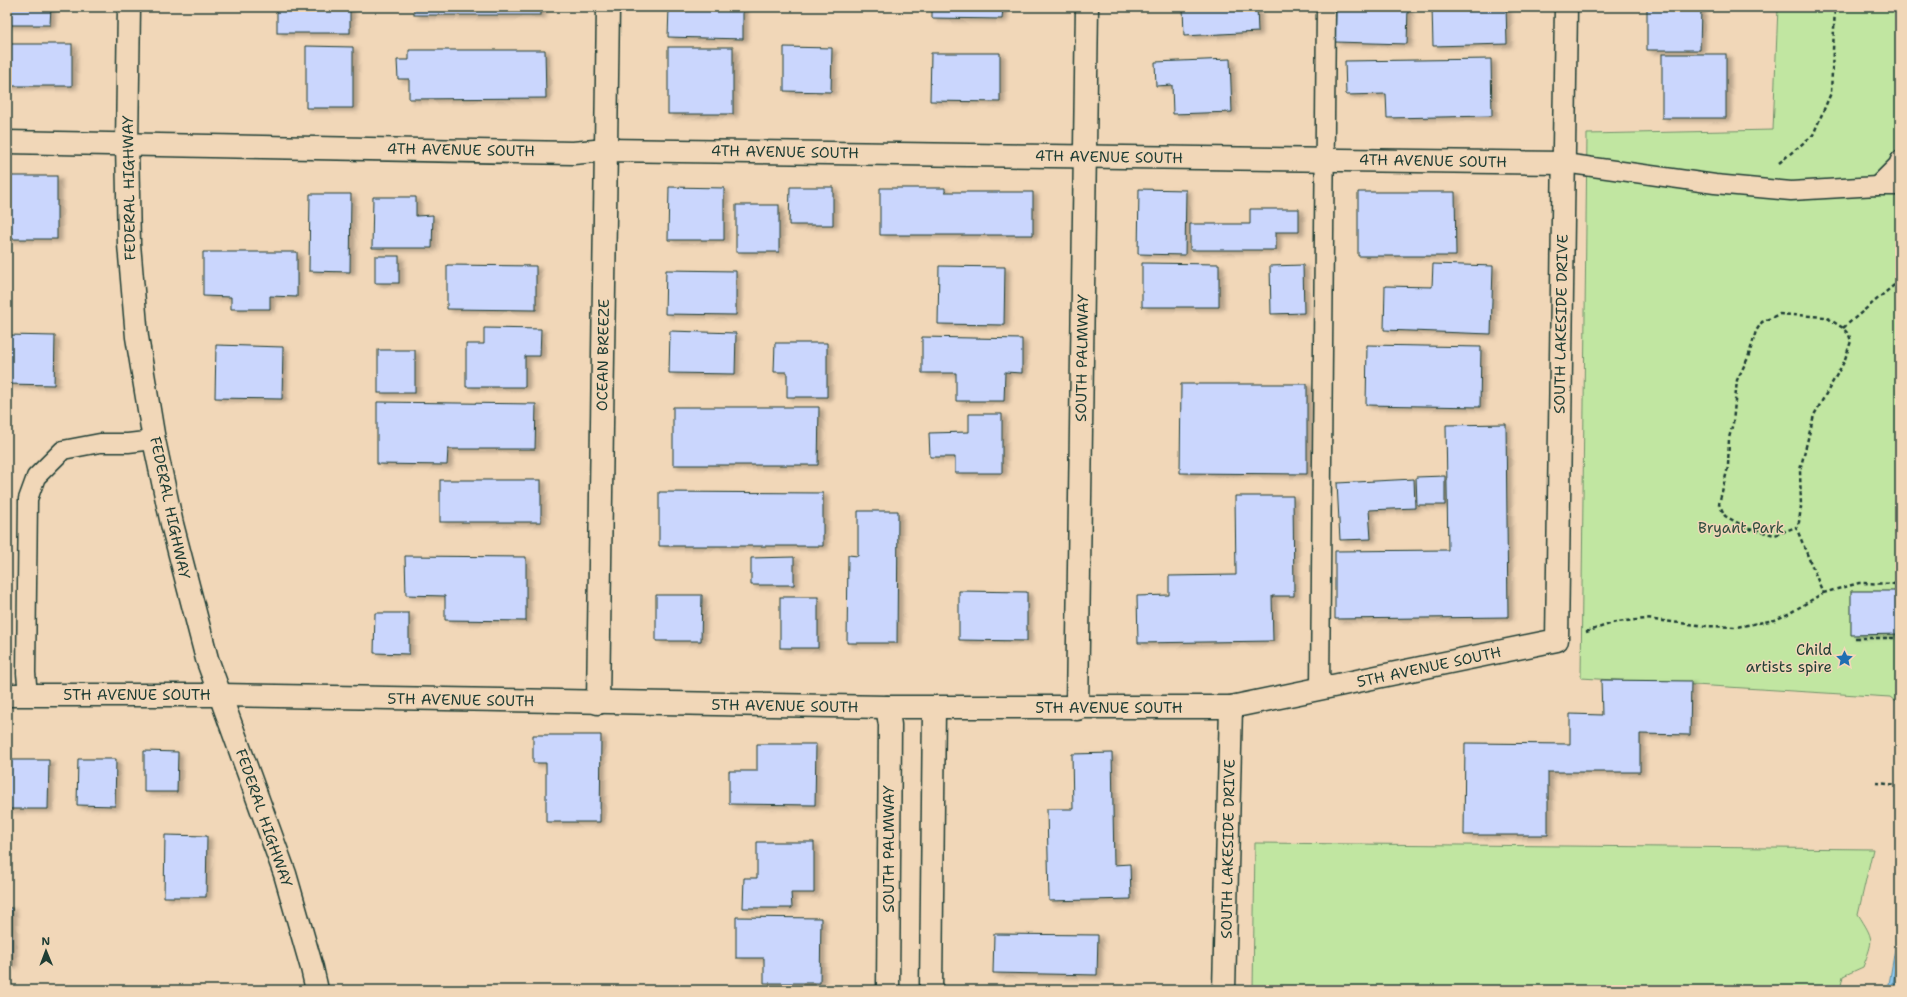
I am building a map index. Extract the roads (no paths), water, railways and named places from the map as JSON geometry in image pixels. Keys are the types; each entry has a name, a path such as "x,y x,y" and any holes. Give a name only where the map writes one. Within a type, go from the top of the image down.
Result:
{"street":[{"name":"FEDERAL HIGHWAY","path":"129,7 127,144 129,244 137,337 154,440 172,524 207,659 285,874 317,990"},
{"name":"OCEAN BREEZE","path":"598,703 608,7"},
{"name":"SOUTH PALMWAY","path":"1077,708 1087,7"},
{"name":"SOUTH LAKESIDE DRIVE","path":"1557,640 1566,7"},
{"name":"4TH AVENUE SOUTH","path":"7,142 573,153 606,150 1564,163"},
{"name":"5TH AVENUE SOUTH","path":"7,695 221,695 887,708 1231,708 1557,640"},
{"name":"SOUTH PALMWAY","path":"887,708 890,725 888,990"},
{"path":"931,990 934,708"},
{"name":"SOUTH LAKESIDE DRIVE","path":"1224,990 1231,708"}],"lane":[{"path":"1320,689 1326,7"},
{"path":"1877,186 1898,165 1900,160"},
{"path":"1564,163 1715,184 1791,191 1900,186"},
{"path":"28,695 26,673 28,499 36,477 63,450 100,443 128,443 154,440"}],"water":[{"path":"1900,919 1900,990 1888,990"}],"place":[{"name":"Child artists spire","path":"1845,659"}],"park label":[{"name":"Bryant Park","path":"1741,528"}]}
